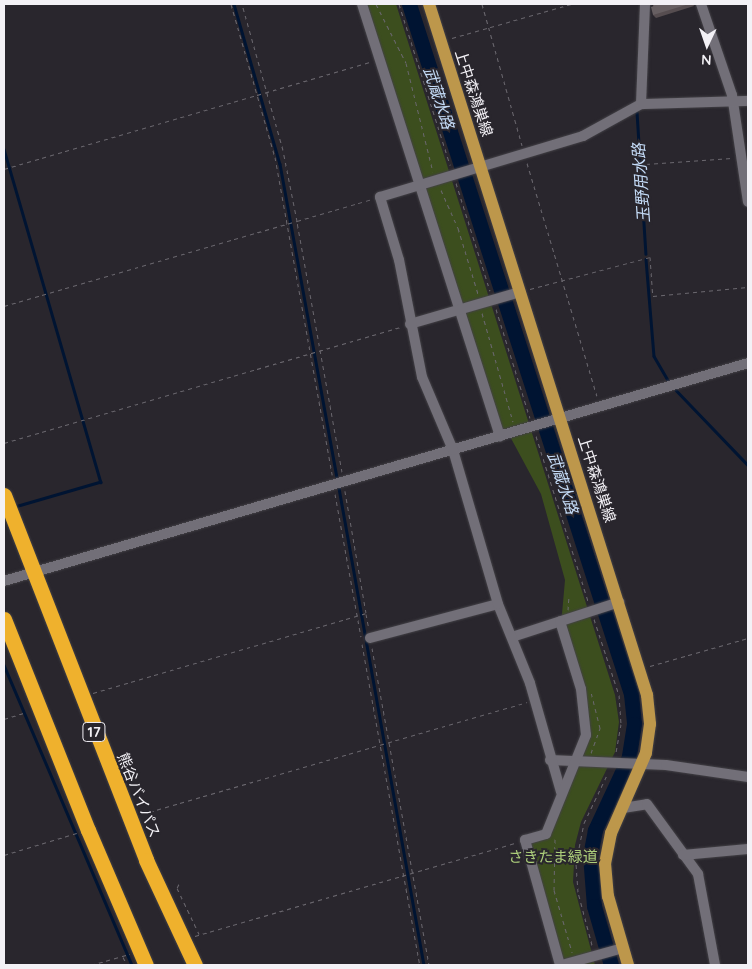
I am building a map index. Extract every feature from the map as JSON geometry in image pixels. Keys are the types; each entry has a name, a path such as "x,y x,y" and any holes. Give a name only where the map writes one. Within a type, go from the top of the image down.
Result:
{"highway":[{"name":"熊谷バイパス","path":"4,495 32,572 146,860 195,965"},
{"path":"4,619 88,830 146,965"}],"main road":[{"name":"上中森鴻巣線","path":"429,4 477,167 615,603 640,669 650,716 639,765 609,840 604,870 619,949 628,965"}],"street":[{"path":"362,4 461,309 500,437"},
{"path":"641,104 645,4"},
{"path":"700,4 733,102 744,158 748,202"},
{"path":"561,792 550,760 534,700 512,637 498,604 453,450 422,377 410,324 399,260 380,197 583,136 641,104 748,101"},
{"path":"410,324 517,293"},
{"path":"4,581 748,363"},
{"path":"512,637 615,603"},
{"path":"370,638 498,604"},
{"path":"560,621 581,689 586,735 577,761 561,792 546,834 525,840 561,965 596,953 619,949"},
{"path":"550,760 616,760 639,765 696,768 748,777"},
{"path":"623,808 647,804 701,879 704,919 715,965"},
{"path":"683,855 748,849"}],"path":[{"path":"242,4 268,92 296,221 429,965"},
{"path":"376,4 406,63 429,162 458,228 516,432"},
{"path":"399,4 456,174 593,611 621,712 620,737 616,760"},
{"path":"482,4 524,154 600,407"},
{"path":"441,42 571,4"},
{"path":"4,169 379,60"},
{"path":"646,164 744,158"},
{"path":"4,306 380,197"},
{"path":"517,293 650,257 653,296 748,287"},
{"path":"4,443 410,324"},
{"path":"91,694 366,613"},
{"path":"640,669 748,638"},
{"path":"150,812 534,700"},
{"path":"4,719 39,709"},
{"path":"596,953 580,902 576,863 584,823 609,770"},
{"path":"4,855 88,830"},
{"path":"205,932 525,840"},
{"path":"179,884 177,888 199,934"},
{"path":"91,965 123,956 139,949"},
{"path":"123,956 127,965"}],"green space":[{"name":"さきたま緑道","path":"367,4 396,4 615,695 619,722 615,752 581,822 575,845 573,882 595,965 563,965 528,841 549,835 588,734 562,614 565,580 541,494 507,431 502,432"}],"building":[{"path":"653,4 689,4 653,15 651,7 654,6"}],"waterway":[{"path":"234,4 280,164 337,479"},
{"name":"武蔵水路","path":"409,4 631,694 634,724 629,757 595,830 590,855 594,906 611,965"},
{"name":"玉野用水路","path":"637,112 646,254"},
{"path":"4,149 101,482 15,507"},
{"name":"玉野用水路","path":"646,259 654,356 669,382"},
{"name":"玉野用水路","path":"676,390 748,465"},
{"path":"339,488 424,965"},
{"path":"4,665 132,965"}]}
